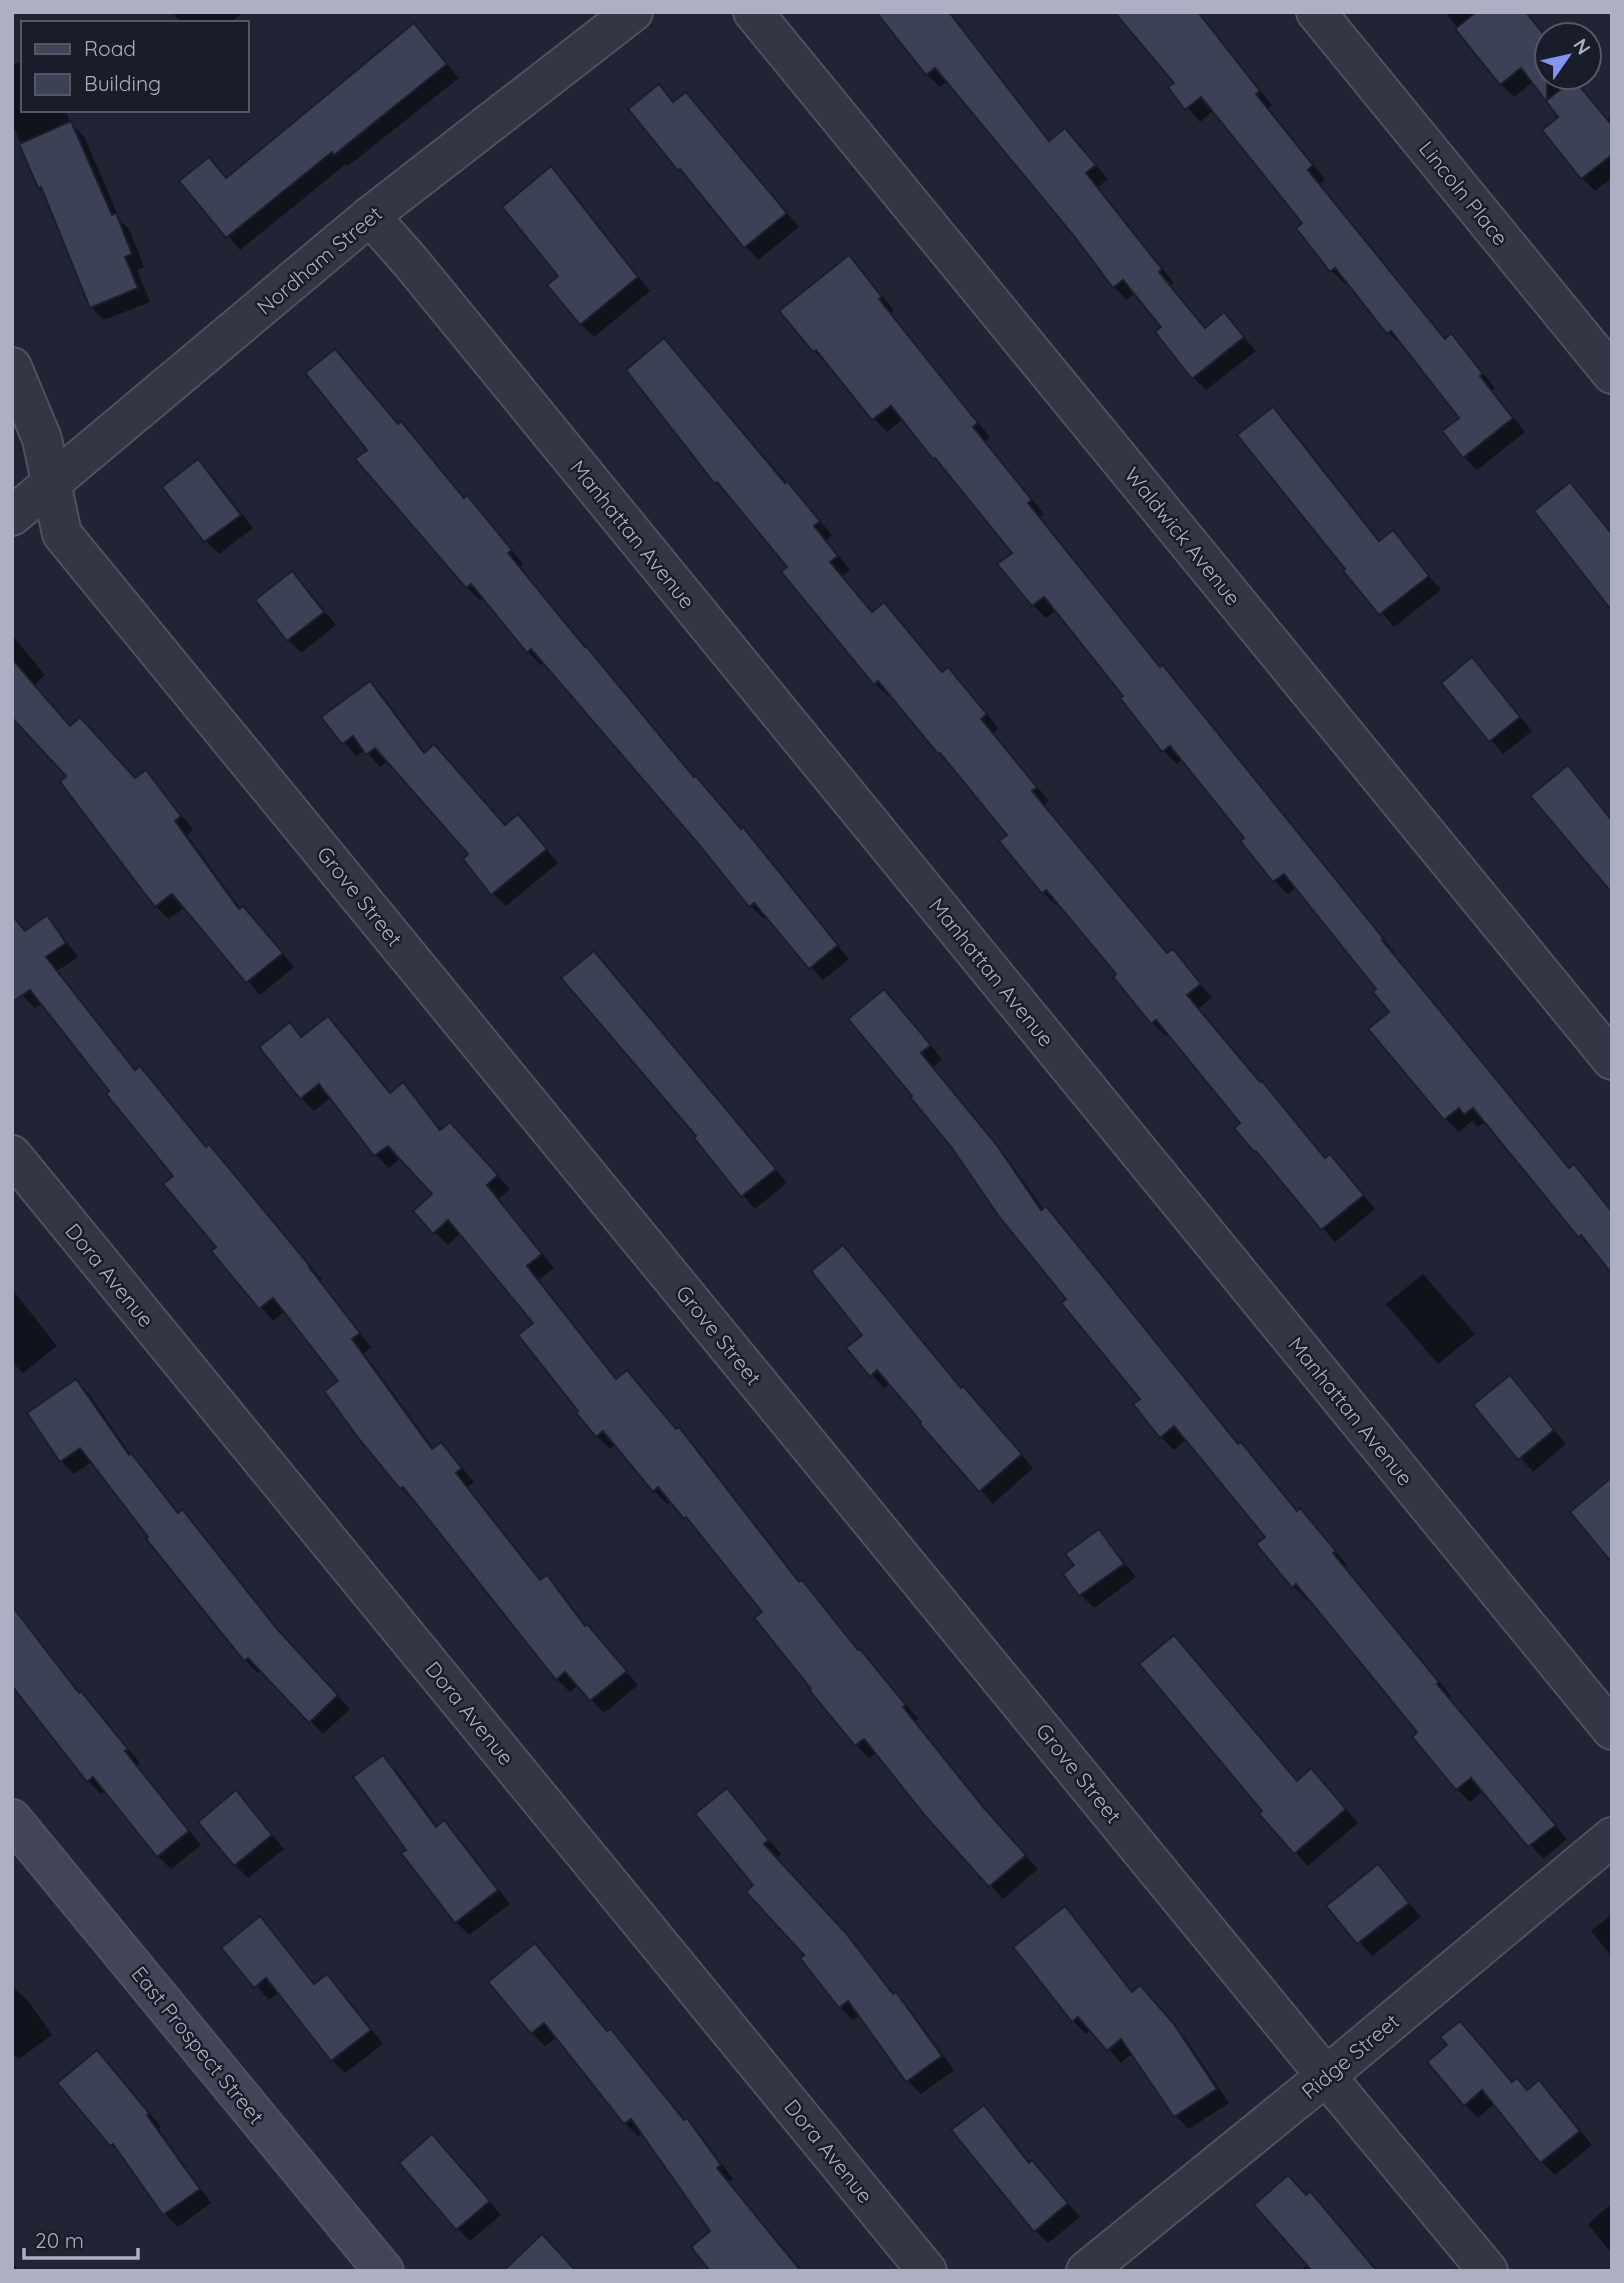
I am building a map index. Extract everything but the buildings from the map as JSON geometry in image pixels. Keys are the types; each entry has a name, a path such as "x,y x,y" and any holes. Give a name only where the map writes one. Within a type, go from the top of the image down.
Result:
{"street":[{"name":"Nordham Street","path":"12,516 370,216 633,12"},
{"name":"Waldwick Avenue","path":"753,12 1612,1059"},
{"name":"Lincoln Place","path":"1316,12 1612,374"},
{"name":"Manhattan Avenue","path":"370,216 436,293 1612,1730"},
{"name":"Grove Street","path":"12,366 42,439 62,534 1488,2271"},
{"name":"Dora Avenue","path":"12,1155 927,2271"},
{"name":"East Prospect Street","path":"12,1819 384,2271"},
{"name":"Ridge Street","path":"1086,2271 1326,2076 1612,1837"}]}
